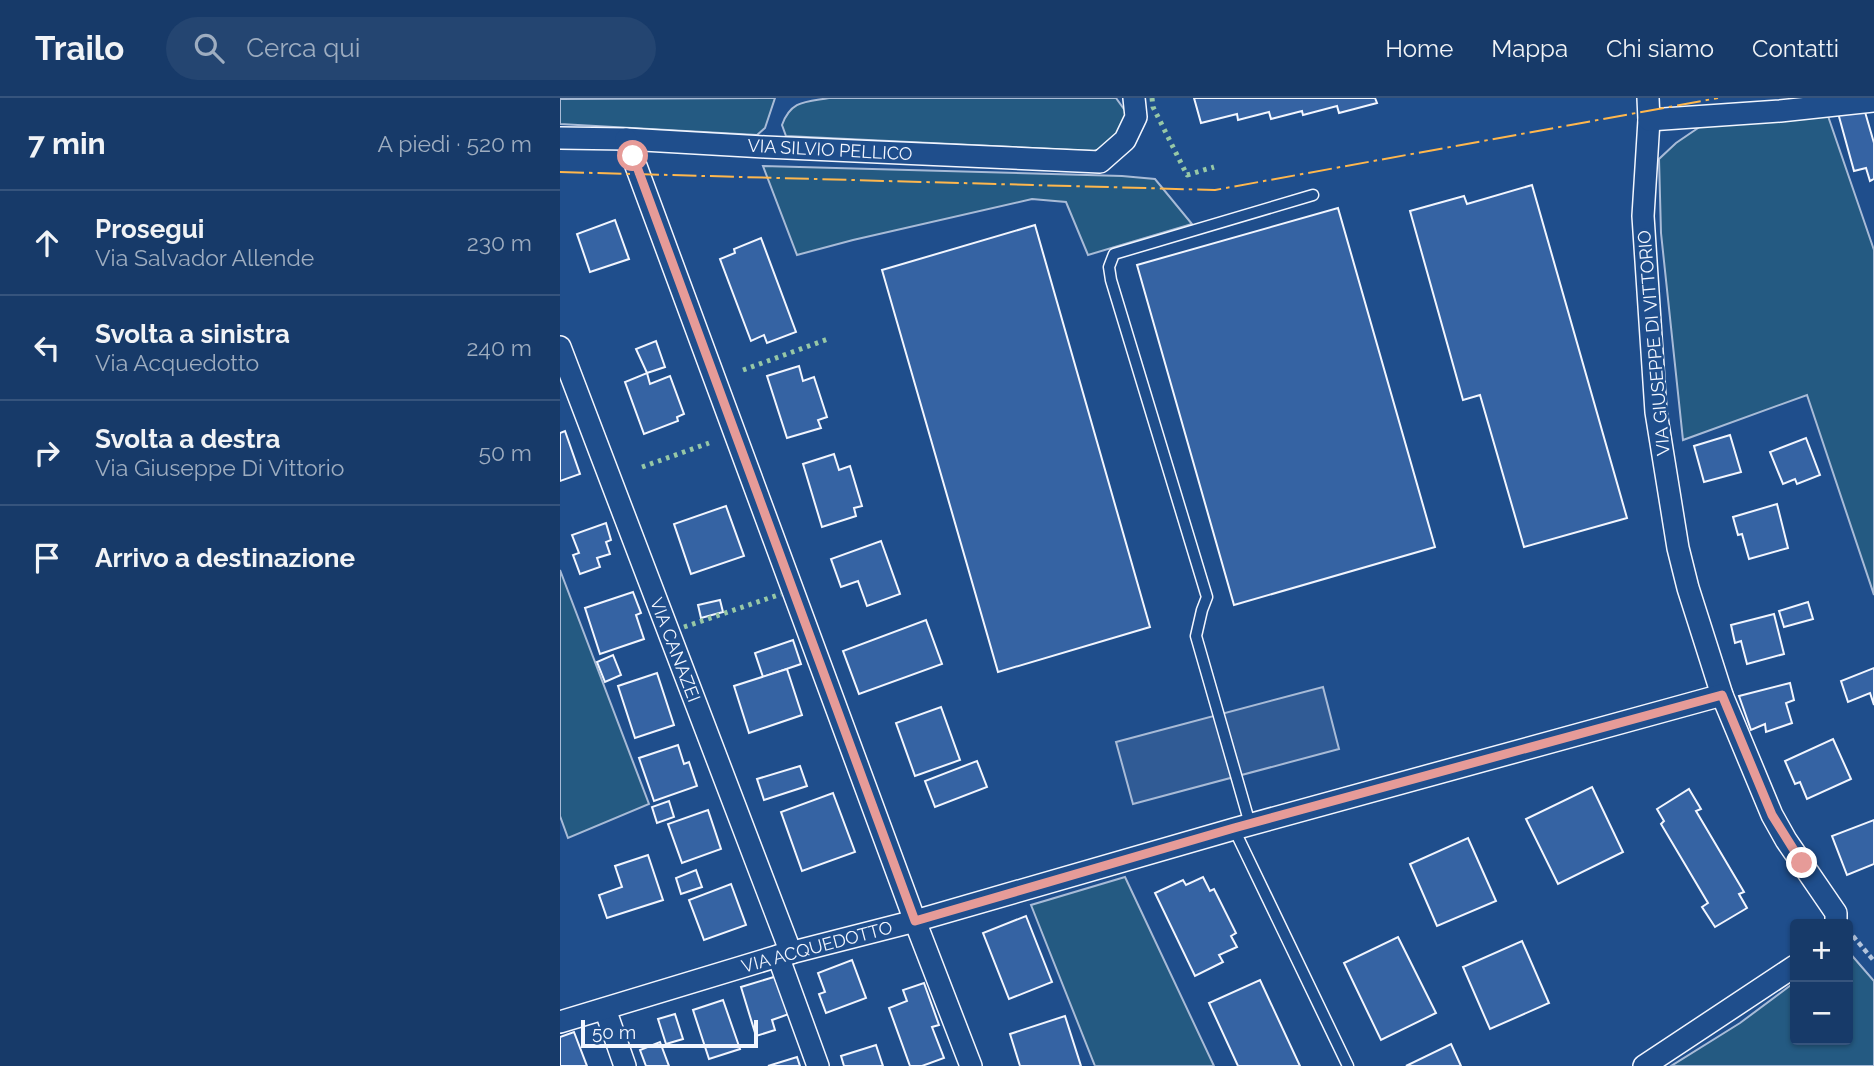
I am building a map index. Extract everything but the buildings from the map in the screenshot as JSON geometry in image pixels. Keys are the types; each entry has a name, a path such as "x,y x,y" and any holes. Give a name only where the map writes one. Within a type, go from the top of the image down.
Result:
{"street":[{"name":"VIA SILVIO PELLICO","path":"560,138 1100,162 1125,140 1136,117 1134,98"},
{"name":"VIA GIUSEPPE DI VITTORIO","path":"1648,98 1643,216 1656,412 1678,548 1722,695 1772,815 1836,913 1836,919"},
{"path":"1649,120 1780,111 1874,100"},
{"path":"626,139 971,1066"},
{"name":"VIA CANAZEI","path":"560,347 784,954 818,1066"},
{"name":"VIA ACQUEDOTTO","path":"560,1022 784,954 915,921 1242,826 1722,695"},
{"path":"1644,1066 1790,969"},
{"path":"605,1009 625,1066"}],"lane":[{"path":"1313,195 1114,254 1109,267 1207,597 1196,636 1242,826 1348,1066"}],"path":[{"path":"1853,936 1874,961"}],"shaded area":[{"path":"775,98 765,128 757,135 560,124 560,99"},
{"path":"829,98 1116,98 1126,112 1126,120 1111,145 1094,151 786,136 782,125 790,111 806,102"},
{"path":"1828,116 1874,250 1874,595 1807,395 1683,440 1661,233 1659,159 1676,143 1704,124"},
{"path":"763,166 1155,179 1192,224 1088,255 1066,202 1032,199 797,255"},
{"path":"560,570 649,804 568,838 560,816"},
{"path":"1323,687 1339,749 1133,804 1116,742"},
{"path":"1125,877 1214,1066 1095,1066 1031,905"},
{"path":"1853,957 1874,981 1874,1066 1671,1066 1740,1023 1790,986 1790,1045 1853,1045"}],"hedge":[{"path":"1152,98 1153,107 1187,175 1214,167"},
{"path":"743,370 828,339"},
{"path":"642,467 709,443"},
{"path":"684,627 781,594"}],"power":[{"path":"560,172 1215,190 1718,98"}],"route":[{"path":"633,156 915,921 1234,828 1722,695 1772,815 1802,863"}]}
